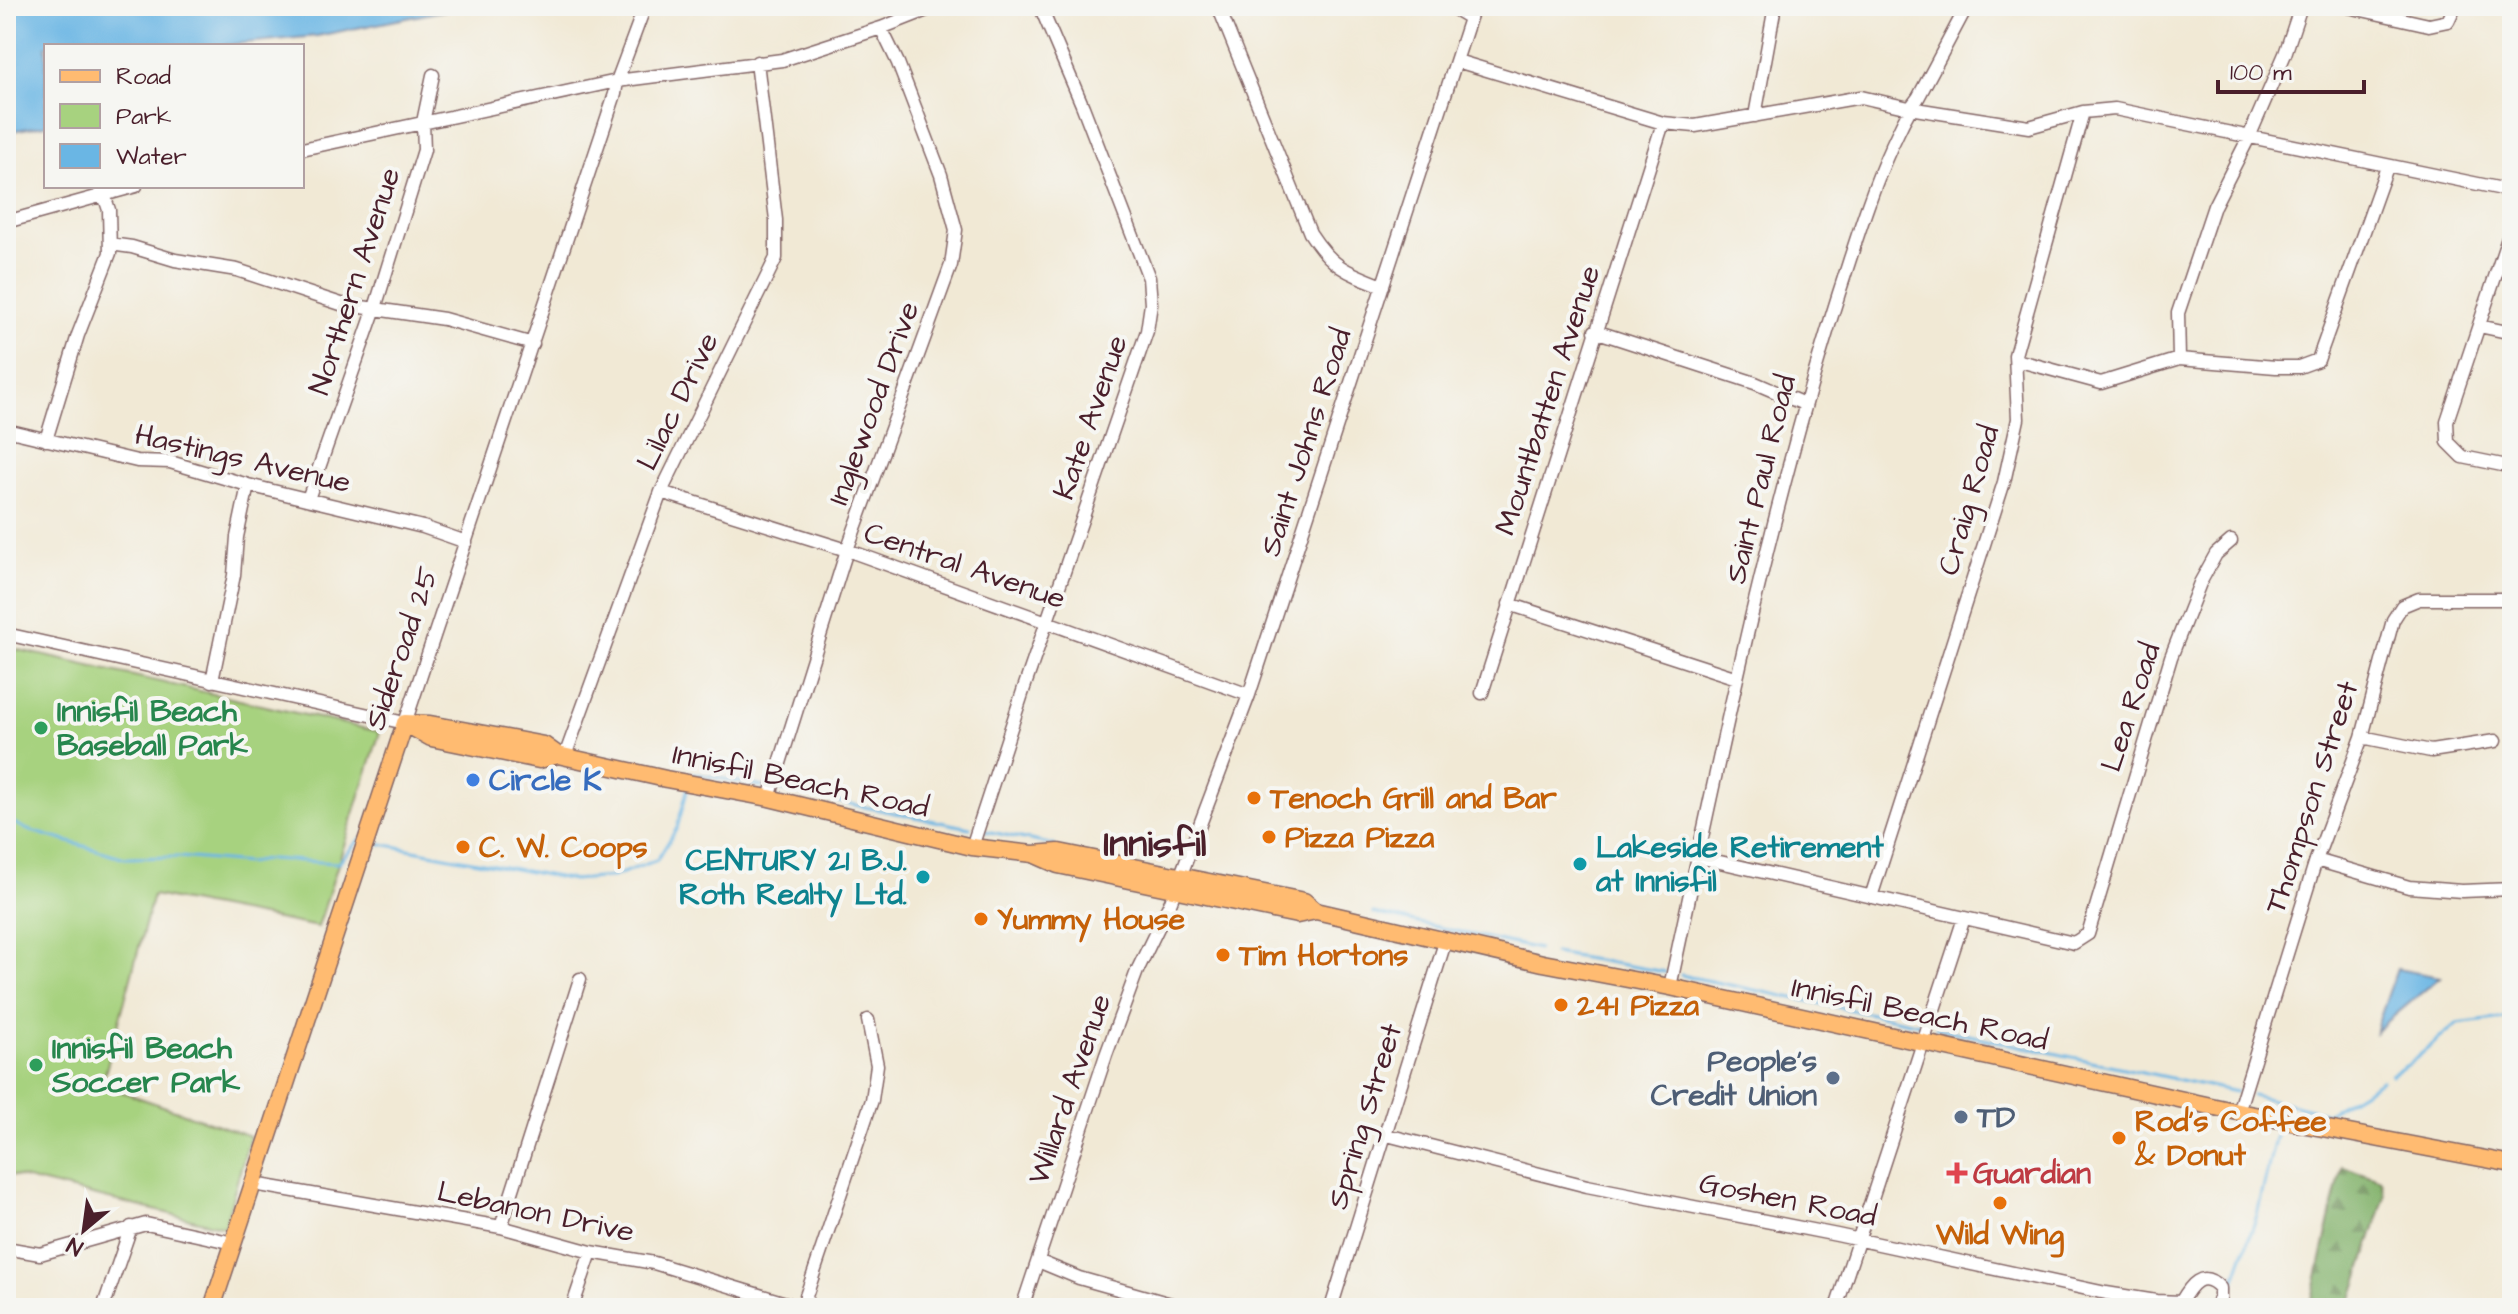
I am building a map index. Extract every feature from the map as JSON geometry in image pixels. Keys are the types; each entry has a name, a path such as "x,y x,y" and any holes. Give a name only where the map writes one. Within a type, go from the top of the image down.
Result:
{"main road":[{"name":"Innisfil Beach Road","path":"405,723 431,738 539,760 562,755 769,798 972,847 1033,854 1059,852 1178,883 1304,901 1316,911 1543,963 1670,987 2238,1112 2512,1164"},
{"name":"Sideroad 25","path":"212,1308 405,723"}],"street":[{"name":"Sideroad 25","path":"405,723 533,344 617,81 645,6"},
{"path":"304,149 617,81 782,60 937,6"},
{"name":"Kate Avenue","path":"972,847 1147,331 1151,304 1149,278 1040,6"},
{"path":"1218,6 1310,233 1326,258 1349,273 1383,286"},
{"path":"1450,6 1472,12"},
{"path":"1755,116 1775,6"},
{"name":"Saint Paul Road","path":"1670,987 1737,678 1804,404 1860,227 1886,159 1909,108 1918,98 1967,6"},
{"path":"2179,359 2178,313 2214,206 2249,137 2285,54 2301,6"},
{"path":"2344,6 2429,25 2448,21 2455,6"},
{"name":"Saint Johns Road","path":"1178,883 1249,695 1472,12"},
{"name":"Inglewood Drive","path":"769,798 847,550 951,265 956,230 941,175 898,63 881,28"},
{"path":"1457,61 1663,123 1695,126 1861,97 2029,127 2083,112 2115,109 2512,191"},
{"name":"Lilac Drive","path":"562,755 661,492 776,258 776,220 757,62"},
{"name":"Northern Avenue","path":"308,499 375,308 424,150 423,122 433,75"},
{"name":"Craig Road","path":"1871,897 2004,482 2018,419 2016,360 2083,112"},
{"name":"Mountbatten Avenue","path":"1482,693 1663,123"},
{"path":"2016,360 2101,383 2179,359 2276,367 2299,367 2318,360 2387,167"},
{"path":"6,222 102,190 109,210 110,253 78,335 46,440"},
{"path":"2512,226 2447,421 2448,442 2463,457 2512,467"},
{"path":"110,244 175,260 237,270 341,304 444,319 533,344"},
{"path":"2479,326 2512,333"},
{"path":"1595,331 1755,383 1804,404"},
{"name":"Hastings Avenue","path":"6,430 137,461 170,462 248,485 423,527 466,542"},
{"path":"212,681 234,575 237,537 248,485"},
{"name":"Central Avenue","path":"661,492 847,550 1249,695"},
{"name":"Lea Road","path":"1698,857 2074,943 2088,934 2171,657 2200,583 2216,554 2231,541"},
{"name":"Thompson Street","path":"2238,1112 2316,860 2362,737 2393,620 2402,606 2419,599 2512,599"},
{"path":"1509,604 1737,678"},
{"name":"Innisfil Beach Road","path":"6,634 405,723"},
{"path":"2362,737 2431,751 2495,741"},
{"path":"2316,860 2409,887 2462,891 2512,889"},
{"name":"Willard Avenue","path":"1022,1308 1106,1055 1137,971 1178,883"},
{"path":"1836,1308 1964,918"},
{"name":"Spring Street","path":"1331,1308 1446,939"},
{"path":"501,1227 580,979"},
{"path":"802,1308 872,1100 877,1065 868,1020"},
{"name":"Goshen Road","path":"1387,1135 1587,1186 1859,1239 2106,1293 2186,1305 2192,1283 2211,1280 2220,1288 2220,1300 2213,1308"},
{"name":"Lebanon Drive","path":"254,1184 501,1227 591,1252 654,1263 802,1308"},
{"path":"6,1248 40,1254 146,1224 234,1243"},
{"path":"103,1308 131,1227"},
{"path":"572,1308 591,1252"},
{"path":"1038,1261 1079,1278 1185,1308"}],"green space":[{"path":"6,647 380,732 318,927 153,895 102,1085 250,1136 224,1227 6,1174"},
{"path":"2342,1166 2382,1180 2385,1196 2349,1308 2310,1308"}],"water":[{"path":"6,6 467,6 317,36 235,44 44,44 44,125 6,132"},
{"path":"2397,969 2440,977 2375,1032"}],"waterway":[{"path":"693,777 694,773 764,787"},
{"path":"371,842 573,880 612,877 657,860 677,828 688,787"},
{"path":"780,790 970,828"},
{"path":"6,819 28,830 125,858 179,857 248,863 270,859 338,863 360,839"},
{"path":"986,831 1054,845"},
{"path":"1373,913 1538,949"},
{"path":"1554,953 1665,972"},
{"path":"1681,975 1920,1024"},
{"path":"2391,1075 2457,1024 2512,1017"},
{"path":"1936,1028 2236,1092"},
{"path":"2252,1095 2327,1113 2382,1080"},
{"path":"2248,1308 2229,1296 2257,1215 2276,1134"}],"place":[{"name":"Innisfil Beach Baseball Park","path":"41,728"},
{"name":"Circle K","path":"473,780"},
{"name":"Tenoch Grill and Bar","path":"1254,798"},
{"name":"Pizza Pizza","path":"1269,837"},
{"name":"C. W. Coops","path":"463,847"},
{"name":"Lakeside Retirement at Innisfil","path":"1580,864"},
{"name":"CENTURY 21 B.J. Roth Realty Ltd.","path":"923,877"},
{"name":"Yummy House","path":"981,919"},
{"name":"Tim Hortons","path":"1223,955"},
{"name":"241 Pizza","path":"1561,1005"},
{"name":"Innisfil Beach Soccer Park","path":"36,1065"},
{"name":"People's Credit Union","path":"1833,1078"},
{"name":"TD","path":"1961,1117"},
{"name":"Rod's Coffee & Donut","path":"2119,1138"},
{"name":"Guardian","path":"1957,1173"},
{"name":"Wild Wing","path":"2000,1203"}],"district":[{"name":"Innisfil","path":"1155,843"}]}
